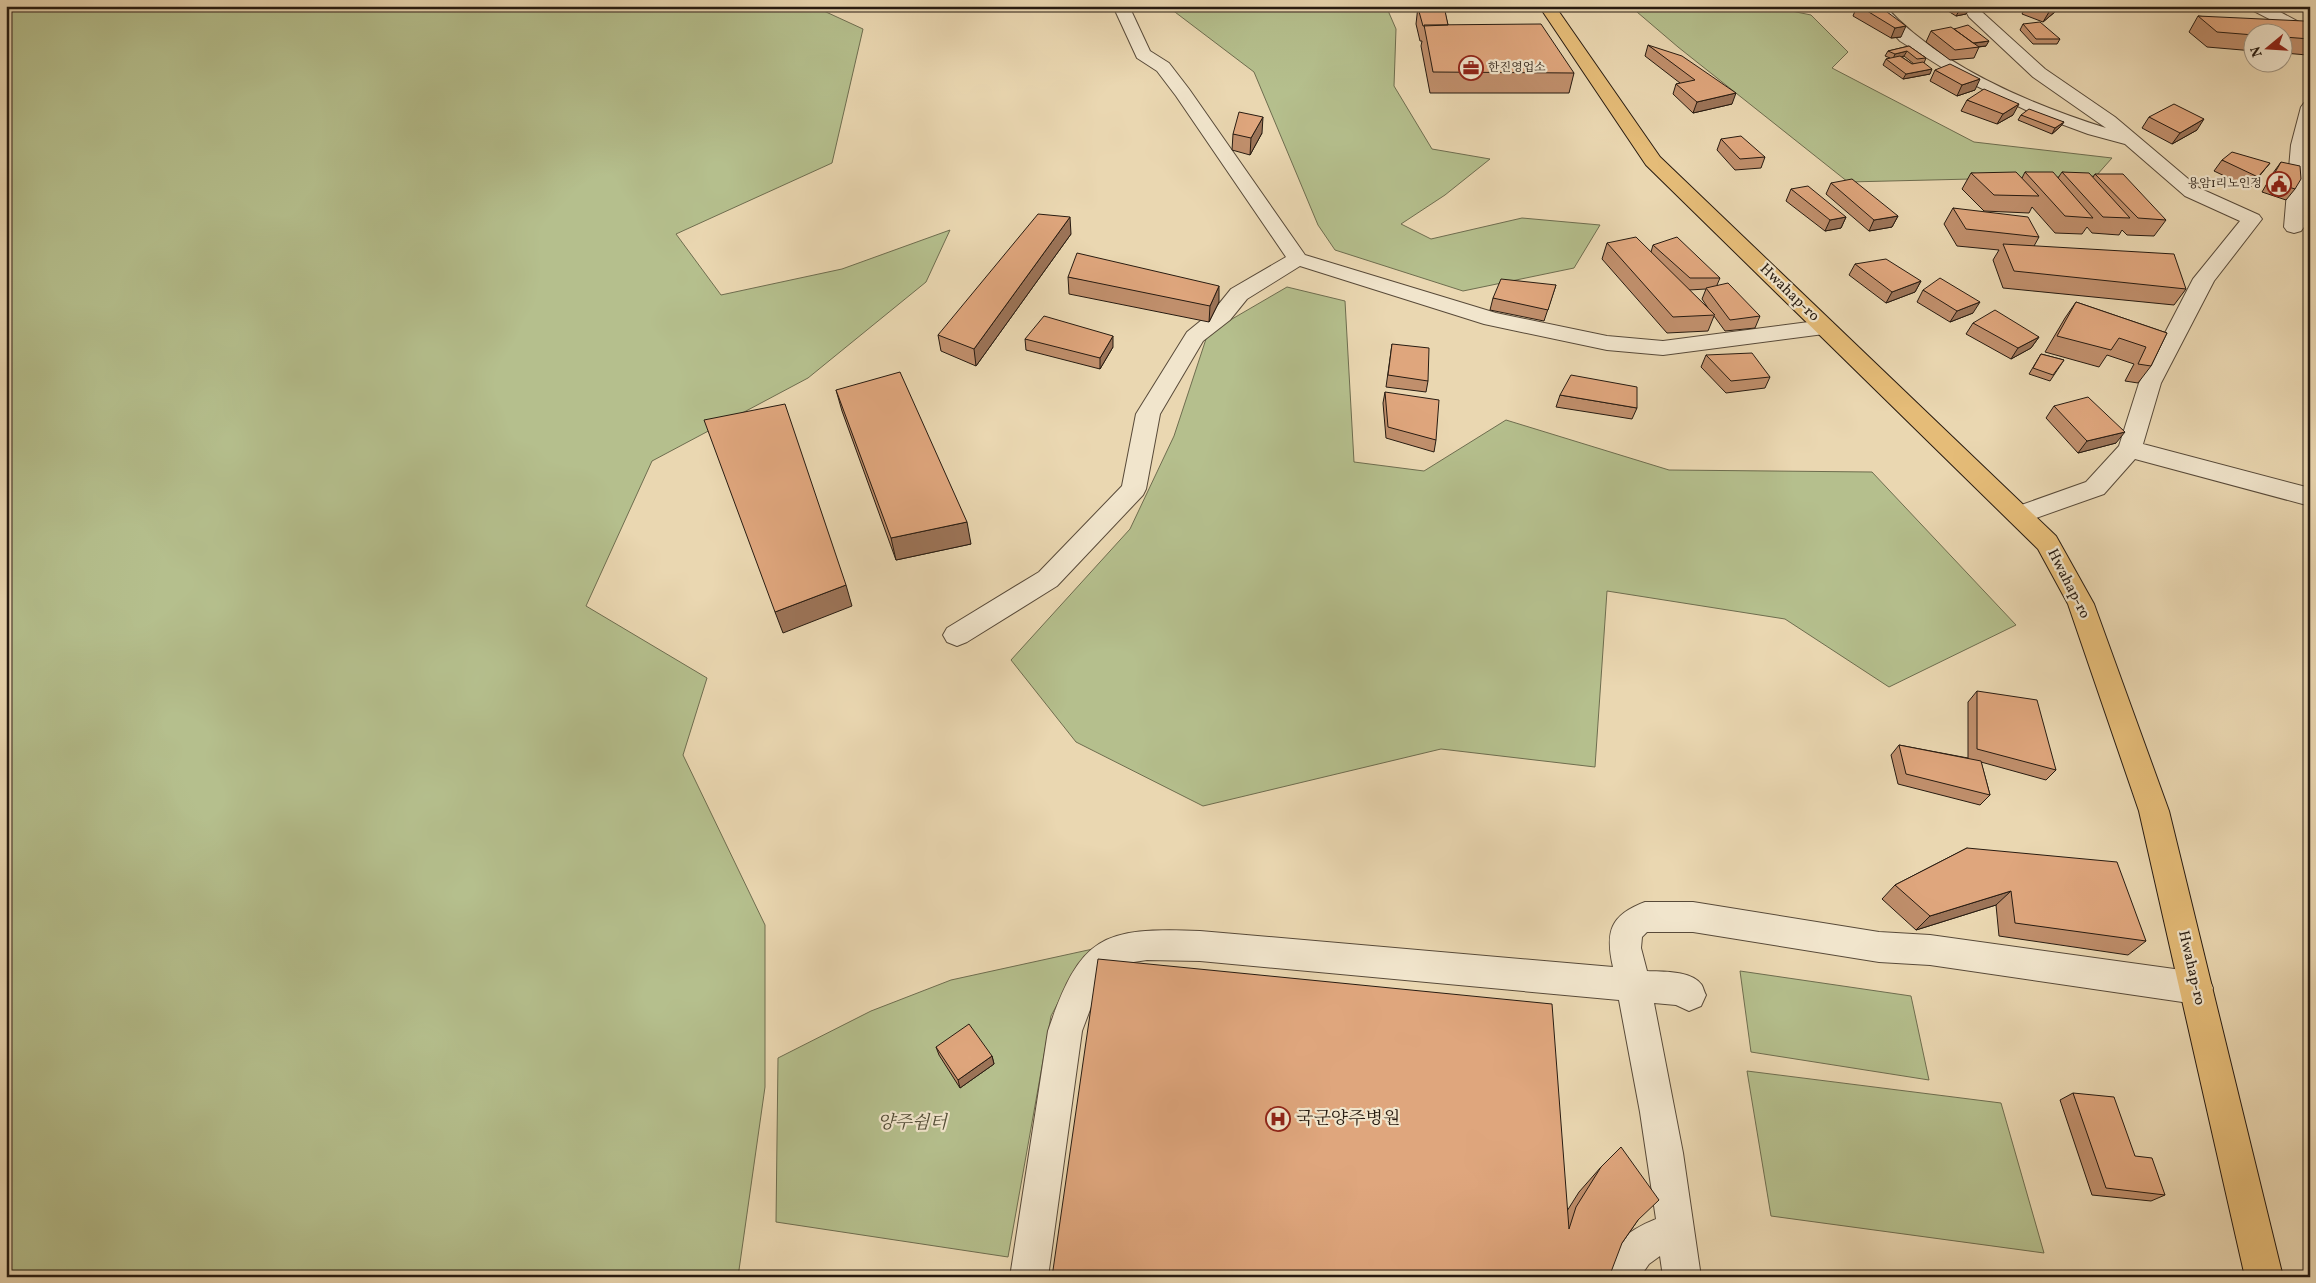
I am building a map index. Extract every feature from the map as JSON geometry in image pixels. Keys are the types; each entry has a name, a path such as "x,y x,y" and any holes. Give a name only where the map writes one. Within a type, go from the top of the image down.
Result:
{"main road":[{"name":"Hwahap-ro","path":"1547,6 1653,161 2047,543 2081,604 2154,812 2264,1277"}],"street":[{"path":"1121,6 1144,54 1162,67 1183,94 1298,259 1492,319 1607,343 1663,348 1824,327"},
{"path":"1876,6 1909,40 1966,76 2080,126 2138,144"},
{"path":"1971,6 1975,14 2039,73 2109,121 2192,192 2252,219 2302,229 2300,145 2310,107"},
{"path":"2256,6 2310,35"},
{"path":"2018,515 2095,488 2130,449 2150,384 2204,279 2252,219"},
{"path":"957,636 1048,579 1134,489 1148,414 1195,337 1222,315 1240,294 1298,259"},
{"path":"2130,449 2310,497"},
{"path":"1682,1277 1678,1232 1625,948 1626,936 1630,927 1645,917 1693,917 1879,947 1930,950 2196,988"},
{"path":"1029,1277 1065,1030 1074,1000 1088,972 1099,961 1117,951 1148,944 1200,946 1633,984 1681,990 1689,996"},
{"path":"1620,1277 1635,1249 1654,1238 1678,1232"}],"green space":[{"path":"6,6 813,6 863,29 832,163 676,234 721,295 842,269 950,230 926,282 808,378 652,461 586,606 707,678 683,755 765,925 765,1087 738,1277 6,1277"},
{"path":"1167,6 1386,6 1396,29 1394,86 1432,149 1490,159 1445,195 1401,224 1431,239 1522,218 1600,225 1574,268 1463,291 1335,250 1318,225 1254,72"},
{"path":"1630,6 1767,6 1811,15 1848,52 1832,68 1974,142 2112,158 2096,176 1848,182 1678,47"},
{"path":"1287,287 1345,301 1354,462 1424,471 1506,420 1669,470 1872,472 2016,625 1889,687 1785,619 1607,591 1595,767 1441,749 1203,806 1076,742 1011,660 1130,529 1174,436 1208,333"},
{"name":"양주쉼터","path":"1102,947 1070,980 1051,1016 1008,1257 776,1222 778,1058 871,1011 951,980"},
{"path":"1740,971 1911,996 1929,1080 1751,1052"},
{"path":"1747,1071 2001,1103 2044,1253 1771,1216"}],"building":[{"path":"1419,6 1444,6 1448,25 1423,26"},
{"path":"1859,6 1879,6 1906,26 1895,28"},
{"path":"1951,6 1965,6 1969,9 1959,11"},
{"path":"2034,6 2055,6 2049,12"},
{"path":"2198,16 2304,21 2310,29 2310,39 2294,38 2294,22 2244,22 2244,34 2217,32"},
{"path":"2040,22 2060,39 2036,39 2023,24"},
{"path":"1541,24 1574,73 1433,72 1424,25"},
{"path":"1968,25 1989,41 1973,43 1954,29"},
{"path":"1951,27 1979,47 1955,50 1931,31"},
{"path":"1648,45 1682,56 1736,93 1697,102 1676,84 1695,80"},
{"path":"1909,46 1926,58 1917,59 1907,51 1895,54 1888,51"},
{"path":"1900,56 1912,64 1923,62 1932,69 1906,74 1886,59"},
{"path":"1950,64 1980,79 1962,85 1935,70"},
{"path":"1984,89 2019,104 2003,114 1967,100"},
{"path":"2174,104 2204,119 2180,133 2149,117"},
{"path":"2029,109 2064,122 2055,128 2021,115"},
{"path":"1239,112 1263,117 1251,138 1233,134"},
{"path":"1741,136 1765,157 1740,159 1721,139"},
{"path":"2232,152 2270,163 2258,177 2222,160"},
{"path":"2281,162 2300,166 2301,179 2295,189 2270,181"},
{"path":"2016,172 2039,196 1994,195 1971,173"},
{"path":"2025,172 2053,172 2093,218 2065,216"},
{"path":"2062,172 2089,173 2130,218 2103,217"},
{"path":"2095,174 2123,174 2166,220 2138,218"},
{"path":"1852,179 1898,216 1874,220 1831,183"},
{"path":"1808,186 1846,217 1830,220 1791,189"},
{"path":"1953,208 2028,217 2039,237 1966,229"},
{"path":"1038,214 1070,217 974,349 938,335"},
{"path":"1636,237 1715,315 1673,317 1607,243"},
{"path":"1677,237 1720,278 1690,278 1653,245"},
{"path":"2003,244 2174,254 2186,289 2014,271"},
{"path":"1077,253 1219,286 1210,306 1068,277"},
{"path":"1886,259 1921,281 1892,292 1855,264"},
{"path":"1940,278 1980,302 1957,311 1923,290"},
{"path":"1501,279 1556,285 1548,310 1493,298"},
{"path":"1728,283 1760,316 1730,320 1706,288"},
{"path":"2076,302 2167,333 2151,366 2138,364 2146,347 2119,338 2111,350 2057,336"},
{"path":"1995,310 2039,337 2018,348 1973,323"},
{"path":"1044,316 1113,336 1100,358 1025,339"},
{"path":"1392,344 1429,348 1428,381 1388,375"},
{"path":"1752,353 1770,377 1731,381 1706,355"},
{"path":"2041,354 2064,360 2053,375 2033,368"},
{"path":"900,372 967,522 891,538 836,390"},
{"path":"1571,375 1637,387 1637,408 1560,395"},
{"path":"1385,392 1439,400 1436,440 1388,427"},
{"path":"2088,397 2125,432 2087,441 2054,406"},
{"path":"785,404 846,585 775,612 704,420"},
{"path":"1977,691 2037,700 2056,770 1977,749"},
{"path":"1899,745 1981,761 1990,795 1906,774"},
{"path":"1967,848 2117,862 2146,941 2015,923 2011,891 1930,916 1895,885"},
{"path":"1098,959 1552,1004 1569,1229 1576,1207 1601,1167 1621,1147 1659,1200 1638,1220 1622,1243 1610,1277 1052,1277"},
{"path":"969,1024 992,1056 958,1080 936,1047"},
{"path":"2073,1093 2114,1097 2135,1156 2152,1158 2165,1195 2106,1188"}],"place":[{"name":"한진영업소","path":"1471,68"},
{"name":"용암1리노인정","path":"2279,184"},
{"name":"국군양주병원","path":"1278,1119"}]}
